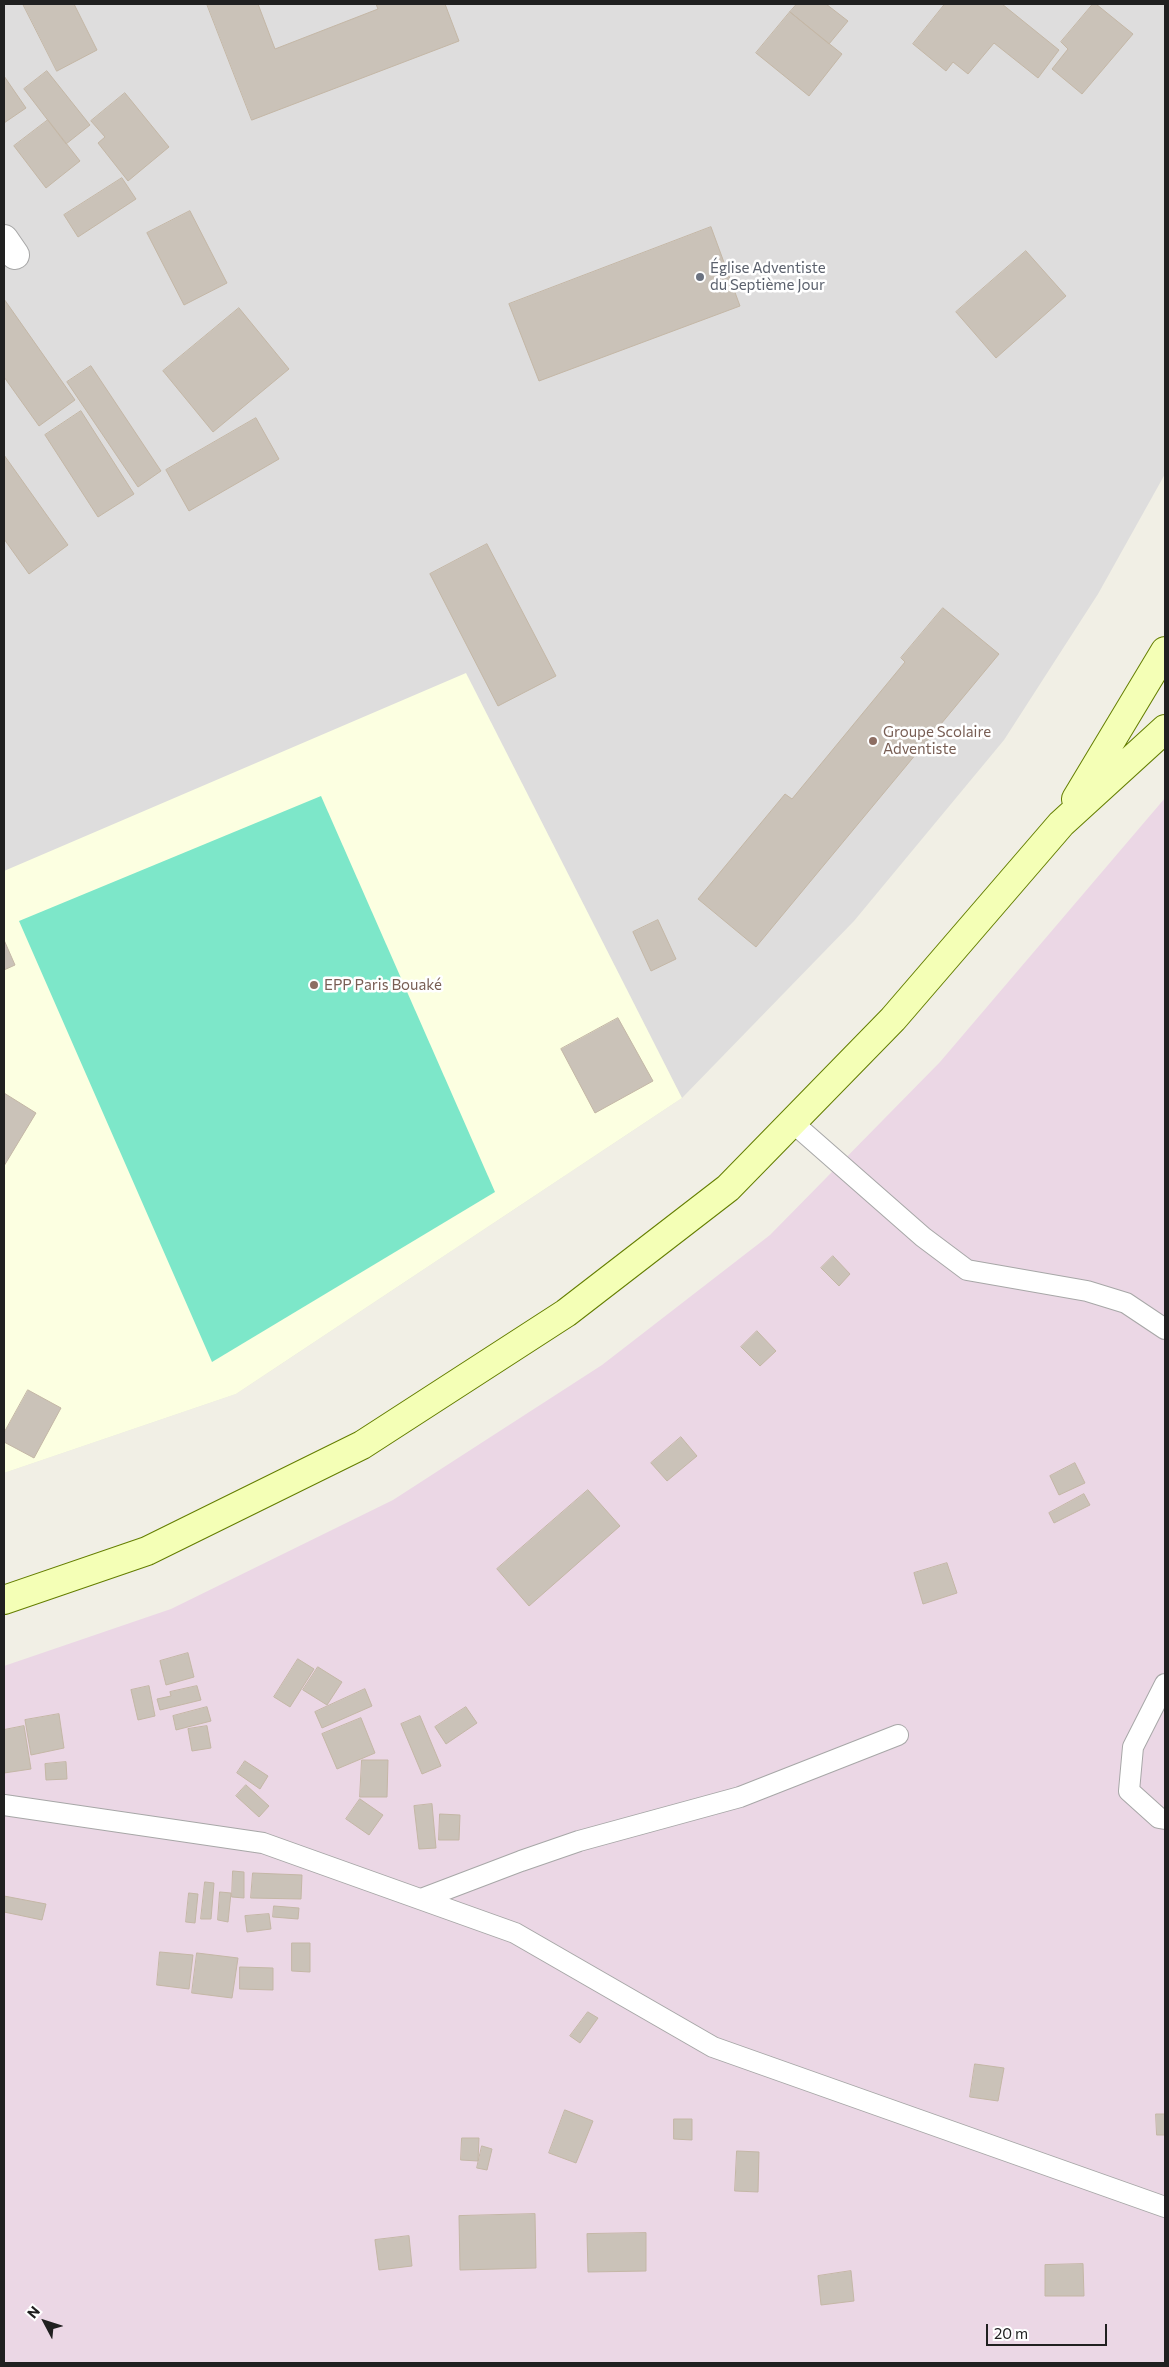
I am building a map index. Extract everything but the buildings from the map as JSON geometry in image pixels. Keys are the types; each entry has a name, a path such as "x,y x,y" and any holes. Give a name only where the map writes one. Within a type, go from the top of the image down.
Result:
{"street":[{"path":"1061,824 1165,651"},
{"path":"4,1600 147,1551 362,1445 566,1313 728,1188 893,1019 1061,824 1165,729"}],"lane":[{"path":"792,1122 923,1237 967,1270 1087,1291 1126,1303 1165,1329"},
{"path":"1165,1684 1133,1746 1129,1791 1159,1818 1165,1819"},
{"path":"421,1899 579,1841 740,1797 898,1735"},
{"path":"4,1805 263,1842 515,1933 713,2047 1165,2207"}],"shaded area":[{"path":"4,4 1165,4 1165,474 1098,594 1004,740 854,921 682,1098 236,1394 4,1473"},
{"name":"EPP Paris Bouaké","path":"466,673 682,1098 236,1394 4,1473 4,871"},
{"path":"1165,798 1165,2363 4,2363 4,1666 171,1609 393,1500 602,1365 770,1235 940,1062"}],"green space":[{"path":"321,796 495,1192 212,1362 19,921"}],"place":[{"name":"Église Adventiste du Septième Jour","path":"700,277"},
{"name":"Groupe Scolaire Adventiste","path":"873,741"},
{"name":"EPP Paris Bouaké","path":"314,985"}]}
